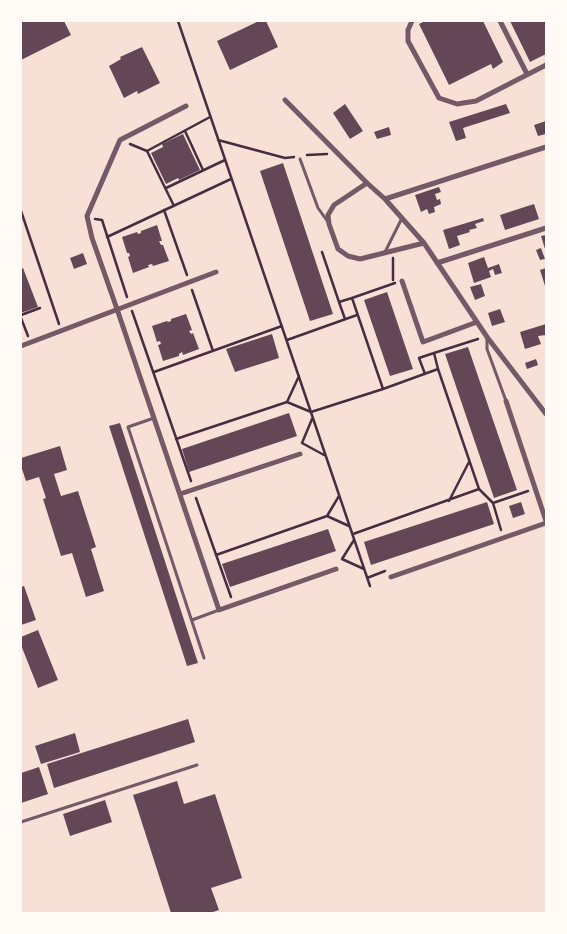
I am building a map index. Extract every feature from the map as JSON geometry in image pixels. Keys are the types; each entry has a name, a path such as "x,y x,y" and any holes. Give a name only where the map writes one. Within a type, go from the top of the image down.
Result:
{"street":[{"path":"412,21 408,30 408,41 439,98 457,104 476,102 546,65"},
{"path":"500,21 527,74"},
{"path":"285,100 385,199 424,243 478,322 486,337 546,414"},
{"path":"186,106 120,140 87,216 92,238 219,610 336,569"},
{"path":"385,199 546,147"},
{"path":"368,183 334,205 328,216 338,248 348,256 360,259 424,243"},
{"path":"437,263 546,228"},
{"path":"21,346 216,272"},
{"path":"402,281 422,342 478,322"},
{"path":"390,577 546,522 506,401"},
{"path":"180,494 300,454"}],"lane":[{"path":"298,158 318,208 329,224"},
{"path":"385,252 402,217"},
{"path":"486,337 487,349 506,401"},
{"path":"154,418 128,427 204,658"},
{"path":"192,620 219,610"},
{"path":"21,822 198,766"}],"path":[{"path":"178,21 370,586"},
{"path":"147,151 210,117"},
{"path":"184,131 204,170"},
{"path":"120,140 147,151 174,206"},
{"path":"218,140 287,160 298,158"},
{"path":"305,156 338,152"},
{"path":"166,188 225,160"},
{"path":"107,237 231,179"},
{"path":"21,211 61,330"},
{"path":"87,216 102,220 233,605"},
{"path":"393,250 393,284"},
{"path":"322,252 345,320"},
{"path":"339,302 402,281"},
{"path":"352,298 383,390"},
{"path":"30,342 21,316 40,308"},
{"path":"287,340 358,315"},
{"path":"153,373 282,326"},
{"path":"424,374 419,358 486,337"},
{"path":"434,354 479,489 492,503 504,538"},
{"path":"176,439 287,402 311,412 383,390 438,369"},
{"path":"287,402 299,376"},
{"path":"313,417 302,443 326,456"},
{"path":"449,501 470,460"},
{"path":"352,534 479,489"},
{"path":"492,503 526,491 536,490"},
{"path":"216,555 327,516 339,496"},
{"path":"327,516 350,526"},
{"path":"354,540 342,559 364,568"},
{"path":"367,578 387,571"}],"building":[{"path":"21,21 64,21 71,35 21,60"},
{"path":"259,21 266,21 278,47 230,70 217,41"},
{"path":"425,21 483,21 503,62 493,69 491,64 449,85 419,24"},
{"path":"510,21 546,21 546,54 530,62"},
{"path":"142,47 160,83 138,94 137,91 124,98 109,66 121,59 120,57"},
{"path":"345,104 363,131 350,139 333,113"},
{"path":"506,104 510,113 463,128 466,138 456,141 449,122"},
{"path":"546,121 546,134 538,136 534,125"},
{"path":"389,127 391,135 377,139 374,132"},
{"path":"183,134 200,170 166,184 151,153 163,147 162,144"},
{"path":"283,163 333,314 310,321 260,171"},
{"path":"439,187 441,192 435,194 437,200 440,199 441,204 434,207 435,212 429,214 427,209 421,212 415,195"},
{"path":"534,204 539,219 505,230 500,215"},
{"path":"483,218 484,221 475,224 477,228 457,236 460,245 449,249 443,230"},
{"path":"157,225 162,241 159,241 163,245 169,261 153,266 152,264 148,265 149,267 133,273 128,257 130,256 127,253 122,237 137,232 138,234 141,233 141,231"},
{"path":"546,235 546,249 545,249 541,236"},
{"path":"541,248 545,259 540,260 536,250"},
{"path":"83,253 87,264 74,269 70,258"},
{"path":"484,257 488,268 499,264 502,273 495,275 493,269 489,271 491,277 474,283 468,263"},
{"path":"23,268 38,307 21,313 21,269"},
{"path":"546,268 546,286 545,286 540,270"},
{"path":"481,284 485,296 475,300 470,287"},
{"path":"387,292 413,369 390,376 364,300"},
{"path":"500,309 505,322 492,326 488,313"},
{"path":"186,314 192,330 189,331 191,334 193,333 199,349 183,355 182,352 179,356 163,361 158,345 161,344 160,341 157,342 152,326 171,321 171,319"},
{"path":"546,324 546,335 538,336 541,344 525,349 520,332"},
{"path":"272,334 279,358 235,372 226,349"},
{"path":"468,347 517,490 494,498 445,354"},
{"path":"536,359 538,365 527,369 525,363"},
{"path":"289,413 297,436 189,472 182,449"},
{"path":"120,423 198,663 187,666 109,426"},
{"path":"60,446 67,470 54,474 61,496 78,491 96,547 91,549 104,591 86,597 72,553 61,556 43,499 46,498 39,477 26,481 21,466 21,458"},
{"path":"487,502 494,524 371,565 364,542"},
{"path":"521,502 525,514 513,518 509,506"},
{"path":"328,529 336,551 230,587 222,564"},
{"path":"24,586 36,620 21,625 21,587"},
{"path":"38,630 58,680 38,688 21,645 21,637"},
{"path":"188,719 195,742 54,788 47,764"},
{"path":"75,733 80,752 41,764 35,746"},
{"path":"39,767 48,794 21,803 21,773"},
{"path":"177,781 184,804 215,794 242,878 211,888 219,910 210,913 171,913 133,795"},
{"path":"105,800 112,822 70,836 63,814"}]}
